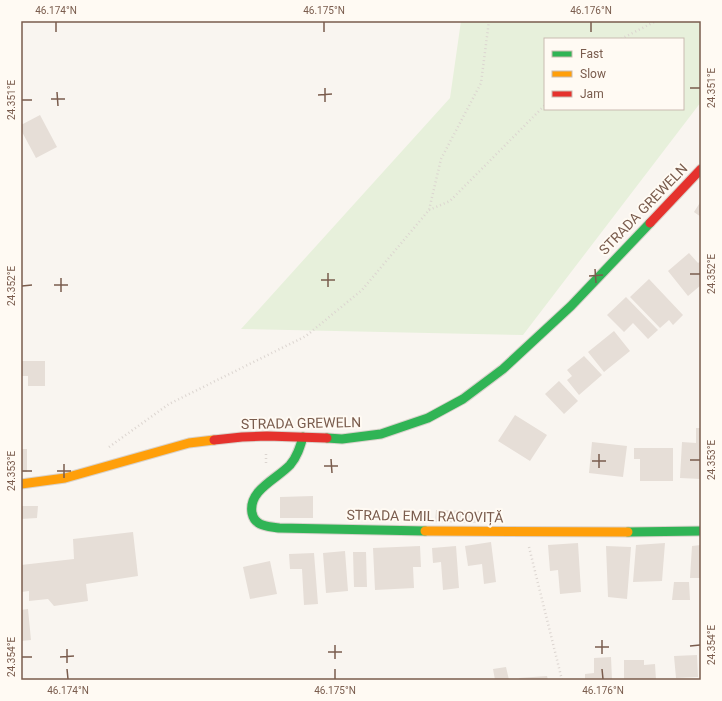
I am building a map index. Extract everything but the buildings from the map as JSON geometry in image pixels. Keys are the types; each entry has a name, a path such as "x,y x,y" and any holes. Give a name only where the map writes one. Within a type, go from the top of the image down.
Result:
{"street":[{"name":"STRADA GREWELN","path":"21,484 65,478 189,443 267,436 342,439 381,434 428,418 463,399 503,369 571,306 701,169"},
{"name":"STRADA EMIL RACOVIȚĂ","path":"303,437 296,457 289,467 264,486 255,498 252,506 253,518 260,525 279,528 434,531 701,531"}],"path":[{"path":"108,448 169,404 306,336 362,290 429,210 441,159 481,82 489,21"},
{"path":"623,38 656,21"},
{"path":"429,210 450,201 544,106"},
{"path":"266,464 267,436"},
{"path":"525,531 562,680"}],"green space":[{"path":"461,21 701,21 701,102 523,335 241,329 450,98"}],"traffic: fast":[{"path":"327,438 342,439 381,434 428,418 463,399 503,369 571,306 650,223"},
{"path":"303,437 296,455 290,465 259,491 254,498 252,513 256,521 262,525 279,528 425,531"},
{"path":"628,532 701,531"}],"traffic: slow":[{"path":"21,484 65,478 189,443 214,440"},
{"path":"425,531 628,532"}],"traffic: jam":[{"path":"650,223 701,169"},
{"path":"214,440 267,436 327,438"}]}
